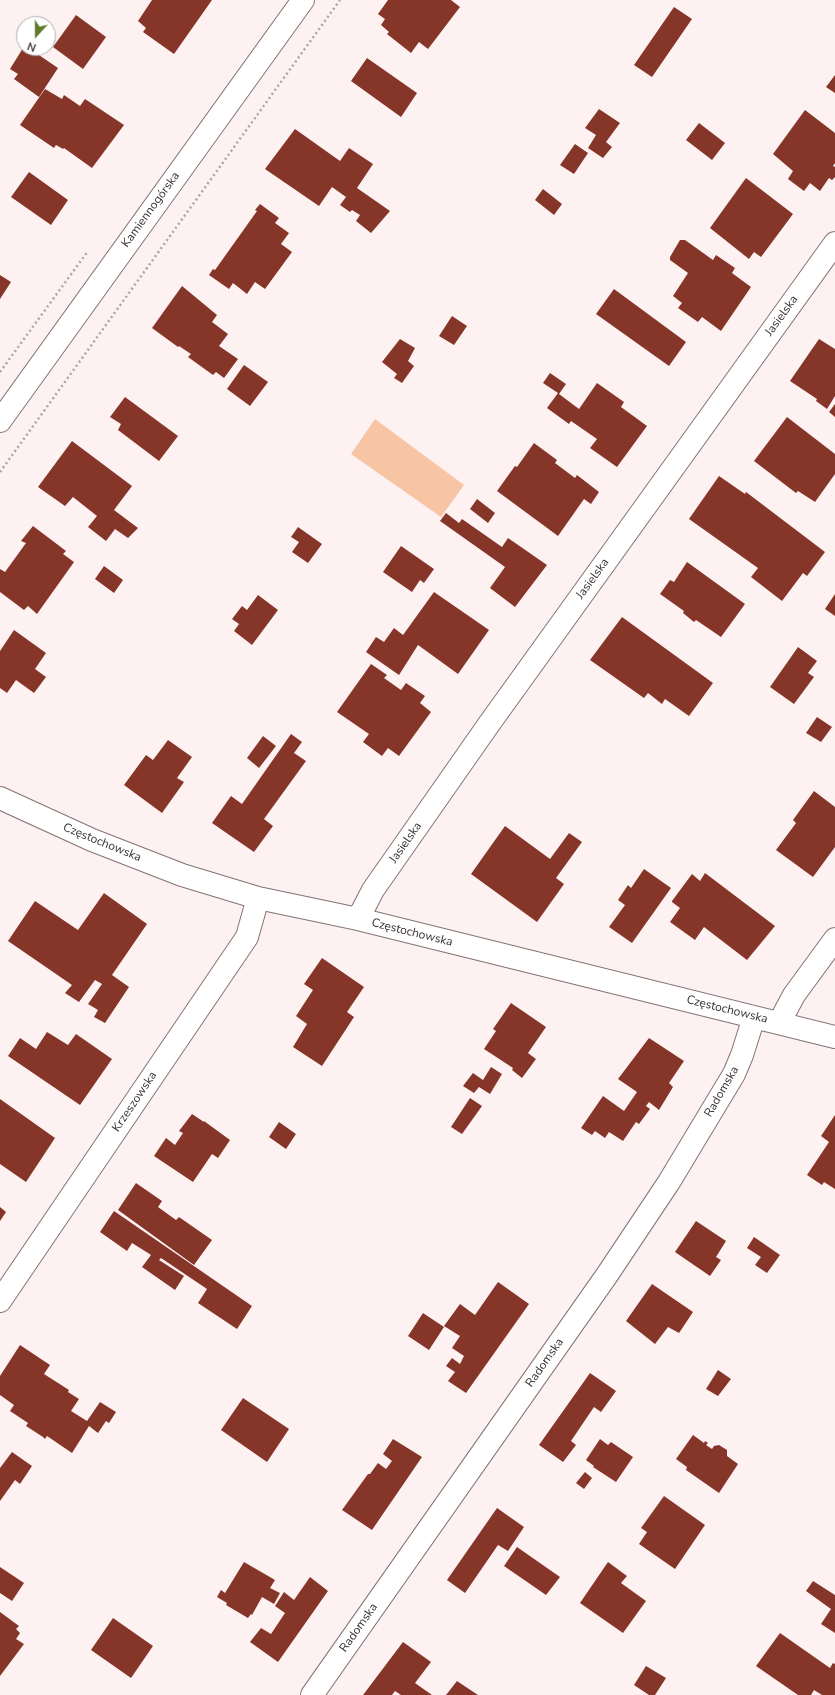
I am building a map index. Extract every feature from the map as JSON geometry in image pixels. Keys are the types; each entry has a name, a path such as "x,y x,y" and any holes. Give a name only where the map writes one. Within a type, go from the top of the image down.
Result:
{"street":[{"name":"Kamiennogórska","path":"0,421 303,0"},
{"name":"Jasielska","path":"358,919 373,890 489,724 835,243"},
{"name":"Częstochowska","path":"0,798 92,840 182,875 258,898 358,919 835,1037"},
{"name":"Krzeszowska","path":"0,1301 247,938 258,898"},
{"path":"779,1023 794,995 835,939"},
{"name":"Radomska","path":"312,1695 602,1281 669,1182 734,1074 754,1016"}],"path":[{"path":"0,472 340,0"}],"shaded area":[{"path":"375,419 464,485 441,517 351,454"}],"building":[{"path":"152,0 212,0 174,54 143,32 146,28 138,21"},
{"path":"388,0 451,0 460,7 428,49 419,42 411,53 387,34 389,32 381,25 385,19 378,14"},
{"path":"674,7 692,19 652,77 634,65"},
{"path":"76,15 106,37 83,69 56,49 56,43"},
{"path":"18,56 40,56 58,68 39,97 14,79 18,74 10,69"},
{"path":"367,58 417,93 401,117 351,81"},
{"path":"835,75 835,93 826,87"},
{"path":"45,89 62,99 64,95 80,106 85,99 124,125 92,168 64,148 63,149 56,145 54,148 20,125"},
{"path":"599,109 620,123 606,142 612,147 603,158 588,148 596,135 585,128"},
{"path":"805,110 835,133 835,163 833,166 835,167 835,177 832,180 829,178 820,191 810,183 804,191 788,179 793,171 773,154"},
{"path":"699,123 725,143 712,160 686,140"},
{"path":"295,129 340,161 349,148 373,164 357,188 390,211 371,233 356,221 360,215 352,210 350,212 340,205 346,197 332,187 319,206 265,169"},
{"path":"575,144 588,153 574,174 560,165"},
{"path":"29,172 68,200 51,225 11,197"},
{"path":"746,178 793,214 761,257 754,252 749,259 710,228"},
{"path":"543,189 562,204 554,215 535,200"},
{"path":"260,204 279,218 275,223 289,233 281,244 292,252 265,289 255,282 247,294 233,283 229,289 209,275 213,269 215,270 257,211 255,210"},
{"path":"680,240 685,240 713,260 716,255 735,268 732,273 751,287 721,331 702,317 698,322 678,308 682,303 673,296 688,273 670,260 670,257"},
{"path":"0,275 11,282 0,299"},
{"path":"182,286 217,315 212,322 228,334 219,346 238,359 224,378 216,372 213,375 188,357 191,354 179,346 178,347 152,328"},
{"path":"614,289 686,342 669,366 596,314"},
{"path":"452,316 467,326 454,345 439,336"},
{"path":"400,339 415,348 408,361 414,366 402,383 394,378 397,374 382,362"},
{"path":"819,339 835,349 835,396 827,409 816,401 817,399 790,381"},
{"path":"244,365 268,382 250,406 227,389"},
{"path":"550,373 566,384 559,394 579,409 597,383 624,402 621,407 647,426 617,467 590,448 597,439 571,421 569,424 547,408 558,393 543,383"},
{"path":"125,397 178,436 159,461 118,430 121,424 110,417"},
{"path":"835,404 835,417 829,412"},
{"path":"787,417 835,454 835,474 815,502 798,491 796,493 754,461"},
{"path":"72,441 132,486 114,510 138,528 128,538 115,529 106,541 88,527 97,516 73,497 65,506 38,487"},
{"path":"534,443 557,460 555,463 575,478 577,475 599,492 591,504 584,499 558,536 497,491"},
{"path":"719,476 745,494 746,492 825,552 807,576 803,573 782,601 751,577 758,568 689,519"},
{"path":"477,499 495,513 488,523 470,509"},
{"path":"446,513 459,523 462,519 502,547 508,538 547,565 515,607 490,588 505,567 440,521"},
{"path":"33,526 66,551 63,554 74,562 37,614 28,606 24,610 0,592 0,569 5,572 26,543 21,541"},
{"path":"298,527 322,544 308,563 292,552 299,542 291,537"},
{"path":"401,546 434,569 424,583 420,580 412,592 383,572"},
{"path":"687,562 745,604 721,637 696,620 694,622 683,613 684,611 660,594 670,580 674,582"},
{"path":"104,566 123,580 114,593 95,579"},
{"path":"434,592 489,630 458,674 418,645 399,675 366,652 376,637 384,642 394,628 403,635"},
{"path":"835,594 835,616 825,609"},
{"path":"258,595 278,610 252,645 234,631 239,624 232,619 242,606 247,610"},
{"path":"622,617 713,683 689,716 665,699 662,704 648,693 644,698 590,660"},
{"path":"14,630 46,653 35,669 46,677 34,693 16,680 7,693 0,688 0,651"},
{"path":"798,647 817,661 808,673 814,677 794,704 770,687"},
{"path":"371,664 387,675 384,678 401,690 406,683 425,696 420,703 431,712 399,756 388,748 382,756 363,742 369,734 337,712"},
{"path":"817,717 832,727 821,742 806,733"},
{"path":"291,734 302,742 294,753 306,761 264,819 273,826 254,852 212,823 231,796 242,804"},
{"path":"263,736 276,746 259,768 247,758"},
{"path":"168,740 192,757 177,778 184,782 162,813 124,785 146,755 153,760"},
{"path":"814,791 835,807 835,847 813,877 776,850 796,823 793,820"},
{"path":"505,826 550,859 569,833 582,842 556,878 564,884 537,922 471,874"},
{"path":"644,869 671,888 632,943 609,927 625,905 618,900 628,885 631,888"},
{"path":"705,873 775,926 747,960 704,927 695,940 670,922 680,908 672,901 692,874 700,881"},
{"path":"104,893 147,924 112,975 129,987 105,1023 94,1017 98,1010 88,1004 102,984 95,980 79,1002 65,993 72,985 8,941 35,901 78,930"},
{"path":"322,958 364,987 347,1012 354,1017 322,1066 293,1047 307,1024 296,1016 313,990 304,984"},
{"path":"511,1003 546,1027 528,1053 536,1059 522,1078 512,1070 513,1068 484,1049 496,1031 493,1029"},
{"path":"47,1032 68,1045 76,1034 112,1059 80,1105 8,1056 20,1038 36,1049"},
{"path":"649,1038 684,1061 669,1083 673,1087 659,1110 649,1102 646,1106 650,1109 639,1124 636,1122 623,1141 609,1132 605,1138 595,1131 592,1135 581,1128 603,1096 624,1111 637,1092 618,1079"},
{"path":"491,1067 502,1074 490,1094 479,1087 474,1093 463,1086 473,1073 483,1080"},
{"path":"470,1098 482,1106 462,1134 451,1127"},
{"path":"0,1099 55,1138 26,1182 0,1164"},
{"path":"192,1114 230,1140 218,1158 212,1154 193,1182 154,1156 166,1138 175,1145 183,1133 179,1131"},
{"path":"835,1115 835,1189 824,1182 822,1185 807,1175 829,1142 821,1136"},
{"path":"279,1122 296,1134 286,1149 269,1137"},
{"path":"136,1183 162,1201 158,1207 176,1220 179,1217 212,1240 194,1265 118,1210"},
{"path":"0,1207 6,1212 0,1221"},
{"path":"114,1211 252,1306 237,1329 198,1303 207,1289 161,1258 159,1260 184,1276 175,1290 142,1267 151,1255 132,1243 127,1251 100,1232"},
{"path":"696,1221 726,1241 716,1257 721,1260 710,1276 675,1252"},
{"path":"754,1237 780,1255 767,1273 755,1265 761,1257 747,1248"},
{"path":"498,1282 529,1304 466,1393 448,1381 455,1372 446,1366 452,1358 460,1364 464,1356 452,1348 460,1336 444,1326 460,1304 475,1315"},
{"path":"652,1284 693,1312 679,1333 668,1327 655,1344 626,1321"},
{"path":"423,1313 444,1327 429,1350 408,1336"},
{"path":"20,1345 50,1365 44,1374 69,1390 68,1392 79,1399 71,1411 87,1421 100,1402 116,1412 109,1423 106,1421 98,1433 89,1426 72,1453 47,1436 45,1439 26,1426 28,1423 10,1411 14,1405 0,1395 0,1376"},
{"path":"718,1370 731,1379 718,1396 706,1389"},
{"path":"590,1373 616,1391 601,1412 594,1407 571,1441 576,1445 563,1462 539,1445"},
{"path":"243,1398 289,1429 267,1462 221,1430"},
{"path":"693,1435 704,1443 705,1441 708,1443 706,1445 712,1449 714,1446 719,1445 727,1450 727,1456 738,1464 719,1493 686,1470 687,1467 676,1459"},
{"path":"393,1439 422,1457 372,1530 342,1510 368,1474 370,1474 378,1463 386,1469 392,1461 383,1454"},
{"path":"600,1439 608,1445 611,1442 633,1457 616,1482 593,1467 594,1466 586,1460"},
{"path":"12,1452 32,1466 20,1484 15,1480 0,1501 0,1468"},
{"path":"585,1472 592,1478 584,1489 576,1483"},
{"path":"664,1496 705,1525 675,1569 639,1544 647,1532 641,1528"},
{"path":"497,1508 524,1527 508,1551 498,1545 465,1593 447,1580"},
{"path":"517,1547 560,1577 546,1595 504,1566"},
{"path":"244,1562 275,1580 270,1588 280,1593 274,1604 262,1597 252,1615 251,1614 248,1618 226,1605 227,1603 217,1597 221,1590 225,1593"},
{"path":"608,1562 627,1576 621,1583 646,1601 623,1633 580,1603"},
{"path":"0,1567 24,1583 12,1601 0,1593"},
{"path":"310,1577 328,1591 278,1662 250,1642 261,1628 271,1634 285,1613 275,1606 284,1592 294,1600"},
{"path":"813,1581 835,1595 835,1633 821,1624 831,1609 806,1591"},
{"path":"0,1612 19,1626 16,1629 20,1633 16,1639 24,1644 0,1676"},
{"path":"113,1618 153,1646 131,1678 91,1650"},
{"path":"780,1633 830,1668 833,1663 835,1664 835,1695 822,1695 814,1690 811,1695 798,1695 756,1666"},
{"path":"403,1642 431,1662 415,1683 432,1695 401,1695 395,1691 392,1695 363,1695"},
{"path":"646,1666 666,1678 655,1695 649,1695 634,1685"},
{"path":"457,1681 478,1695 446,1695"}]}
